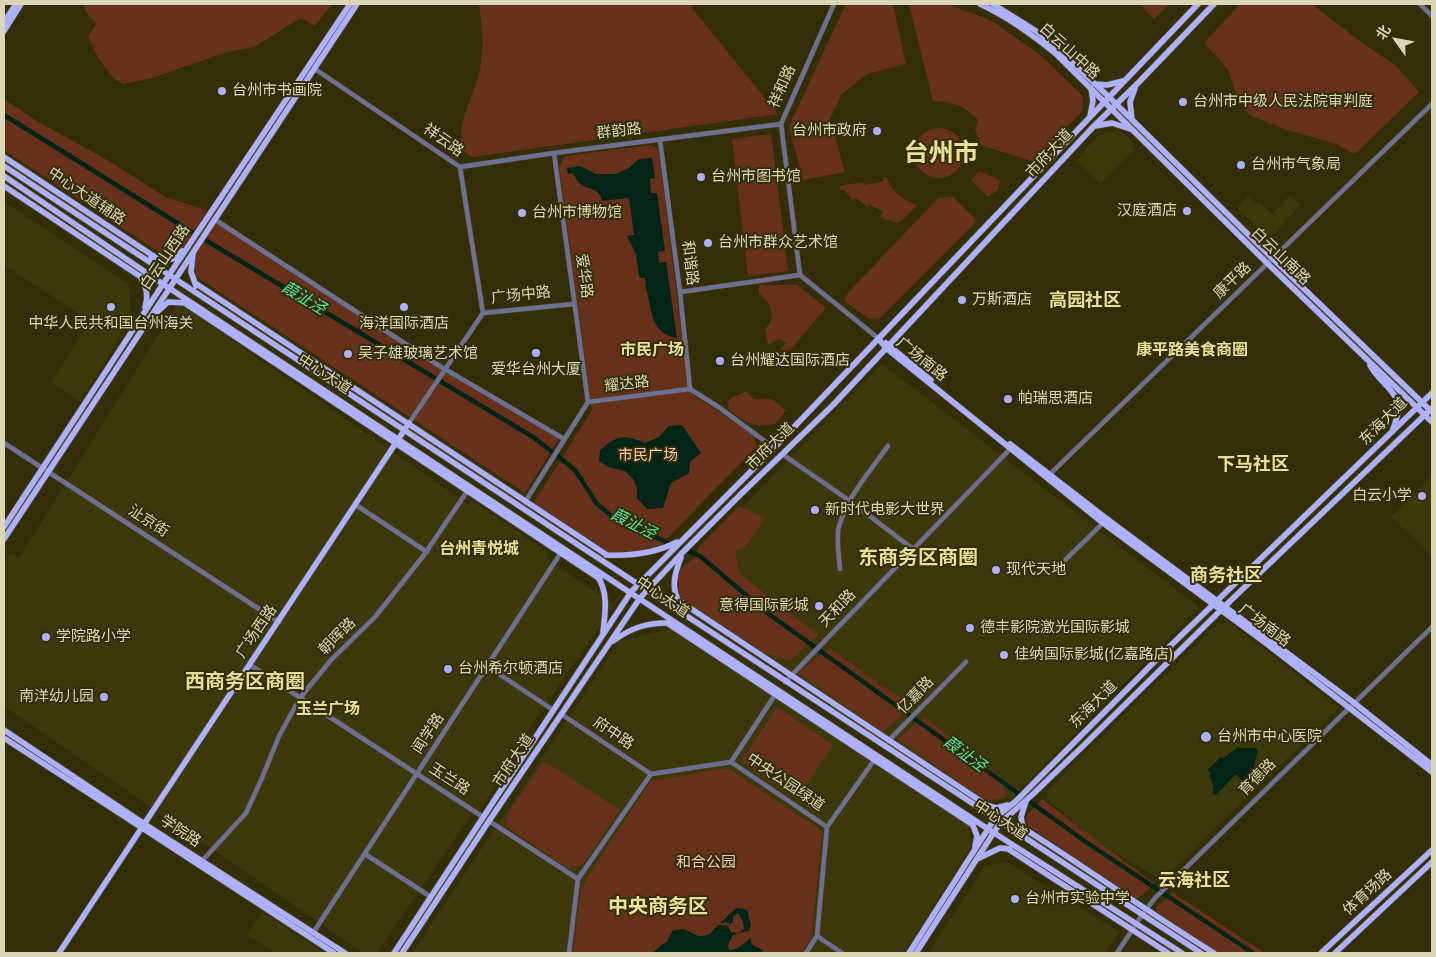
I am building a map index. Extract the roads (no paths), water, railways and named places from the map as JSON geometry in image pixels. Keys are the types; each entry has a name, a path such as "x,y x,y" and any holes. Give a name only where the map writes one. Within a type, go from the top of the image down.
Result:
{"main road":[{"path":"4,22 16,4"},
{"path":"4,31 21,4"},
{"name":"白云山西路","path":"193,246 200,228 350,4"},
{"name":"白云山西路","path":"4,539 144,325 172,276 206,231 357,4"},
{"name":"白云山中路","path":"980,4 1013,21 1031,34 1093,86"},
{"name":"白云山中路","path":"993,4 1012,14 1036,31 1114,106"},
{"name":"市府大道","path":"402,953 553,710 631,592 667,550 682,539 774,448 1198,4"},
{"name":"市府大道","path":"394,953 640,598 683,552 832,405 1093,127 1214,4"},
{"path":"1088,120 1093,105 1093,86 1112,85 1128,78"},
{"path":"1132,120 1130,102 1139,82"},
{"name":"白云山南路","path":"1114,106 1132,120 1368,361 1432,422"},
{"name":"白云山南路","path":"1114,106 1134,131 1271,262 1432,410"},
{"path":"1093,127 1112,123 1134,131"},
{"name":"中心大道辅路","path":"4,156 155,257"},
{"name":"中心大道","path":"4,166 589,552 639,583 785,682 1074,870 1144,912 1201,953"},
{"name":"中心大道","path":"4,176 397,442"},
{"path":"4,186 140,277"},
{"path":"193,246 191,272 202,297"},
{"name":"中心大道","path":"140,255 173,258 193,246"},
{"name":"中心大道","path":"130,262 146,286 147,302 140,318"},
{"path":"195,283 607,555"},
{"name":"白云山西路","path":"4,527 140,318 166,286"},
{"name":"白云山西路","path":"144,325 168,302 183,302"},
{"path":"183,302 198,307"},
{"path":"183,302 563,551 600,579"},
{"name":"广场南路","path":"878,338 1012,448 1105,521 1432,765"},
{"path":"1368,361 1374,374 1396,396 1399,410 1392,433"},
{"name":"东海大道","path":"916,953 976,860 998,820 1013,803 1432,392"},
{"name":"东海大道","path":"998,820 1032,795 1223,608 1432,410"},
{"name":"广场西路","path":"59,953 409,423"},
{"name":"广场南路","path":"1012,448 1050,474 1105,521"},
{"path":"589,552 607,555 667,550"},
{"name":"中心大道","path":"563,551 584,561 681,625 777,692"},
{"path":"683,552 675,573 674,582 676,596 691,619"},
{"path":"584,561 600,579 603,590 606,606 603,634"},
{"path":"678,600 985,804"},
{"path":"610,643 635,627 659,622 681,625"},
{"path":"667,623 777,692 973,826"},
{"name":"广场南路","path":"1351,704 1432,772"},
{"name":"学院路","path":"4,730 334,953"},
{"name":"学院路","path":"4,738 202,861 345,953"},
{"name":"中心大道","path":"876,758 1028,854 1056,876 1137,923 1182,953"},
{"path":"1026,800 1021,817 1023,828 1110,885 1144,912 1214,953"},
{"path":"968,801 996,808 1013,803"},
{"path":"970,817 977,836 972,854"},
{"name":"东海大道","path":"909,953 972,854 991,831"},
{"path":"976,860 1000,848 1008,848 1028,854"},
{"path":"1008,848 1056,876 1168,953"},
{"name":"体育场路","path":"1321,953 1432,850"},
{"path":"1057,851 1074,870"},
{"path":"1335,953 1432,862"}],"street":[{"name":"祥和路","path":"800,275 781,124 834,4"},
{"path":"1420,4 1432,16"},
{"name":"祥云路","path":"315,69 460,167 483,313"},
{"name":"康平路","path":"1050,474 1432,104"},
{"name":"群韵路","path":"460,167 781,124"},
{"name":"和谐路","path":"660,140 680,292 690,389"},
{"name":"爱华路","path":"554,153 588,402"},
{"path":"214,219 444,371 564,440"},
{"path":"680,292 800,275 878,338"},
{"name":"广场中路","path":"409,423 483,313 574,304"},
{"path":"690,389 720,408 774,448"},
{"name":"耀达路","path":"522,508 588,402 690,389"},
{"name":"沚京街","path":"4,442 279,622"},
{"path":"840,569 838,528 850,502 868,472 888,446"},
{"name":"天和路","path":"785,682 1012,448"},
{"path":"782,454 913,549"},
{"name":"朝晖路","path":"202,861 246,813 278,736 300,698 331,660 375,617 427,552 469,489"},
{"path":"356,505 427,552"},
{"path":"1054,571 1105,521"},
{"name":"闻学路","path":"314,933 563,551"},
{"name":"育德路","path":"1144,912 1167,886 1432,626"},
{"name":"亿嘉路","path":"884,746 966,662"},
{"name":"玉兰路","path":"250,665 578,879"},
{"path":"487,666 553,710"},
{"path":"731,762 777,692"},
{"name":"府中路","path":"561,714 651,774"},
{"path":"827,827 876,758"},
{"name":"中央公园绿道","path":"651,774 731,762 827,827 816,936 806,953"},
{"path":"569,953 578,879 651,774"},
{"path":"365,854 431,897"},
{"path":"1116,953 1144,912"},
{"path":"816,936 842,953"}],"waterway":[{"name":"葭沚泾","path":"4,115 187,229 533,437 575,470 597,504 618,521 700,556 766,612 1086,842 1253,953"}],"place":[{"name":"台州市书画院","path":"222,91"},
{"name":"台州市中级人民法院审判庭","path":"1183,102"},
{"name":"台州市政府","path":"877,131"},
{"name":"台州市气象局","path":"1241,165"},
{"name":"台州市图书馆","path":"701,177"},
{"name":"汉庭酒店","path":"1187,211"},
{"name":"台州市博物馆","path":"522,213"},
{"name":"台州市群众艺术馆","path":"708,243"},
{"name":"万斯酒店","path":"962,300"},
{"name":"中华人民共和国台州海关","path":"111,307"},
{"name":"海洋国际酒店","path":"404,307"},
{"name":"爱华台州大厦","path":"536,353"},
{"name":"吴子雄玻璃艺术馆","path":"348,354"},
{"name":"台州耀达国际酒店","path":"720,361"},
{"name":"帕瑞思酒店","path":"1008,399"},
{"name":"白云小学","path":"1422,496"},
{"name":"新时代电影大世界","path":"815,510"},
{"name":"现代天地","path":"996,570"},
{"name":"意得国际影城","path":"819,606"},
{"name":"德丰影院激光国际影城","path":"970,628"},
{"name":"学院路小学","path":"46,637"},
{"name":"佳纳国际影城(亿嘉路店)","path":"1004,655"},
{"name":"台州希尔顿酒店","path":"448,669"},
{"name":"南洋幼儿园","path":"104,697"},
{"name":"台州市中心医院","path":"1206,737"},
{"name":"台州市实验中学","path":"1015,899"}],"district":[{"name":"台州市","path":"941,155"},
{"name":"高园社区","path":"1085,302"},
{"name":"市民广场","path":"652,351"},
{"name":"康平路美食商圈","path":"1192,351"},
{"name":"下马社区","path":"1253,466"},
{"name":"台州青悦城","path":"479,550"},
{"name":"东商务区商圈","path":"918,559"},
{"name":"商务社区","path":"1226,577"},
{"name":"西商务区商圈","path":"245,683"},
{"name":"玉兰广场","path":"328,710"},
{"name":"云海社区","path":"1194,882"},
{"name":"中央商务区","path":"658,908"}],"park label":[{"name":"和合公园","path":"706,863"}]}
